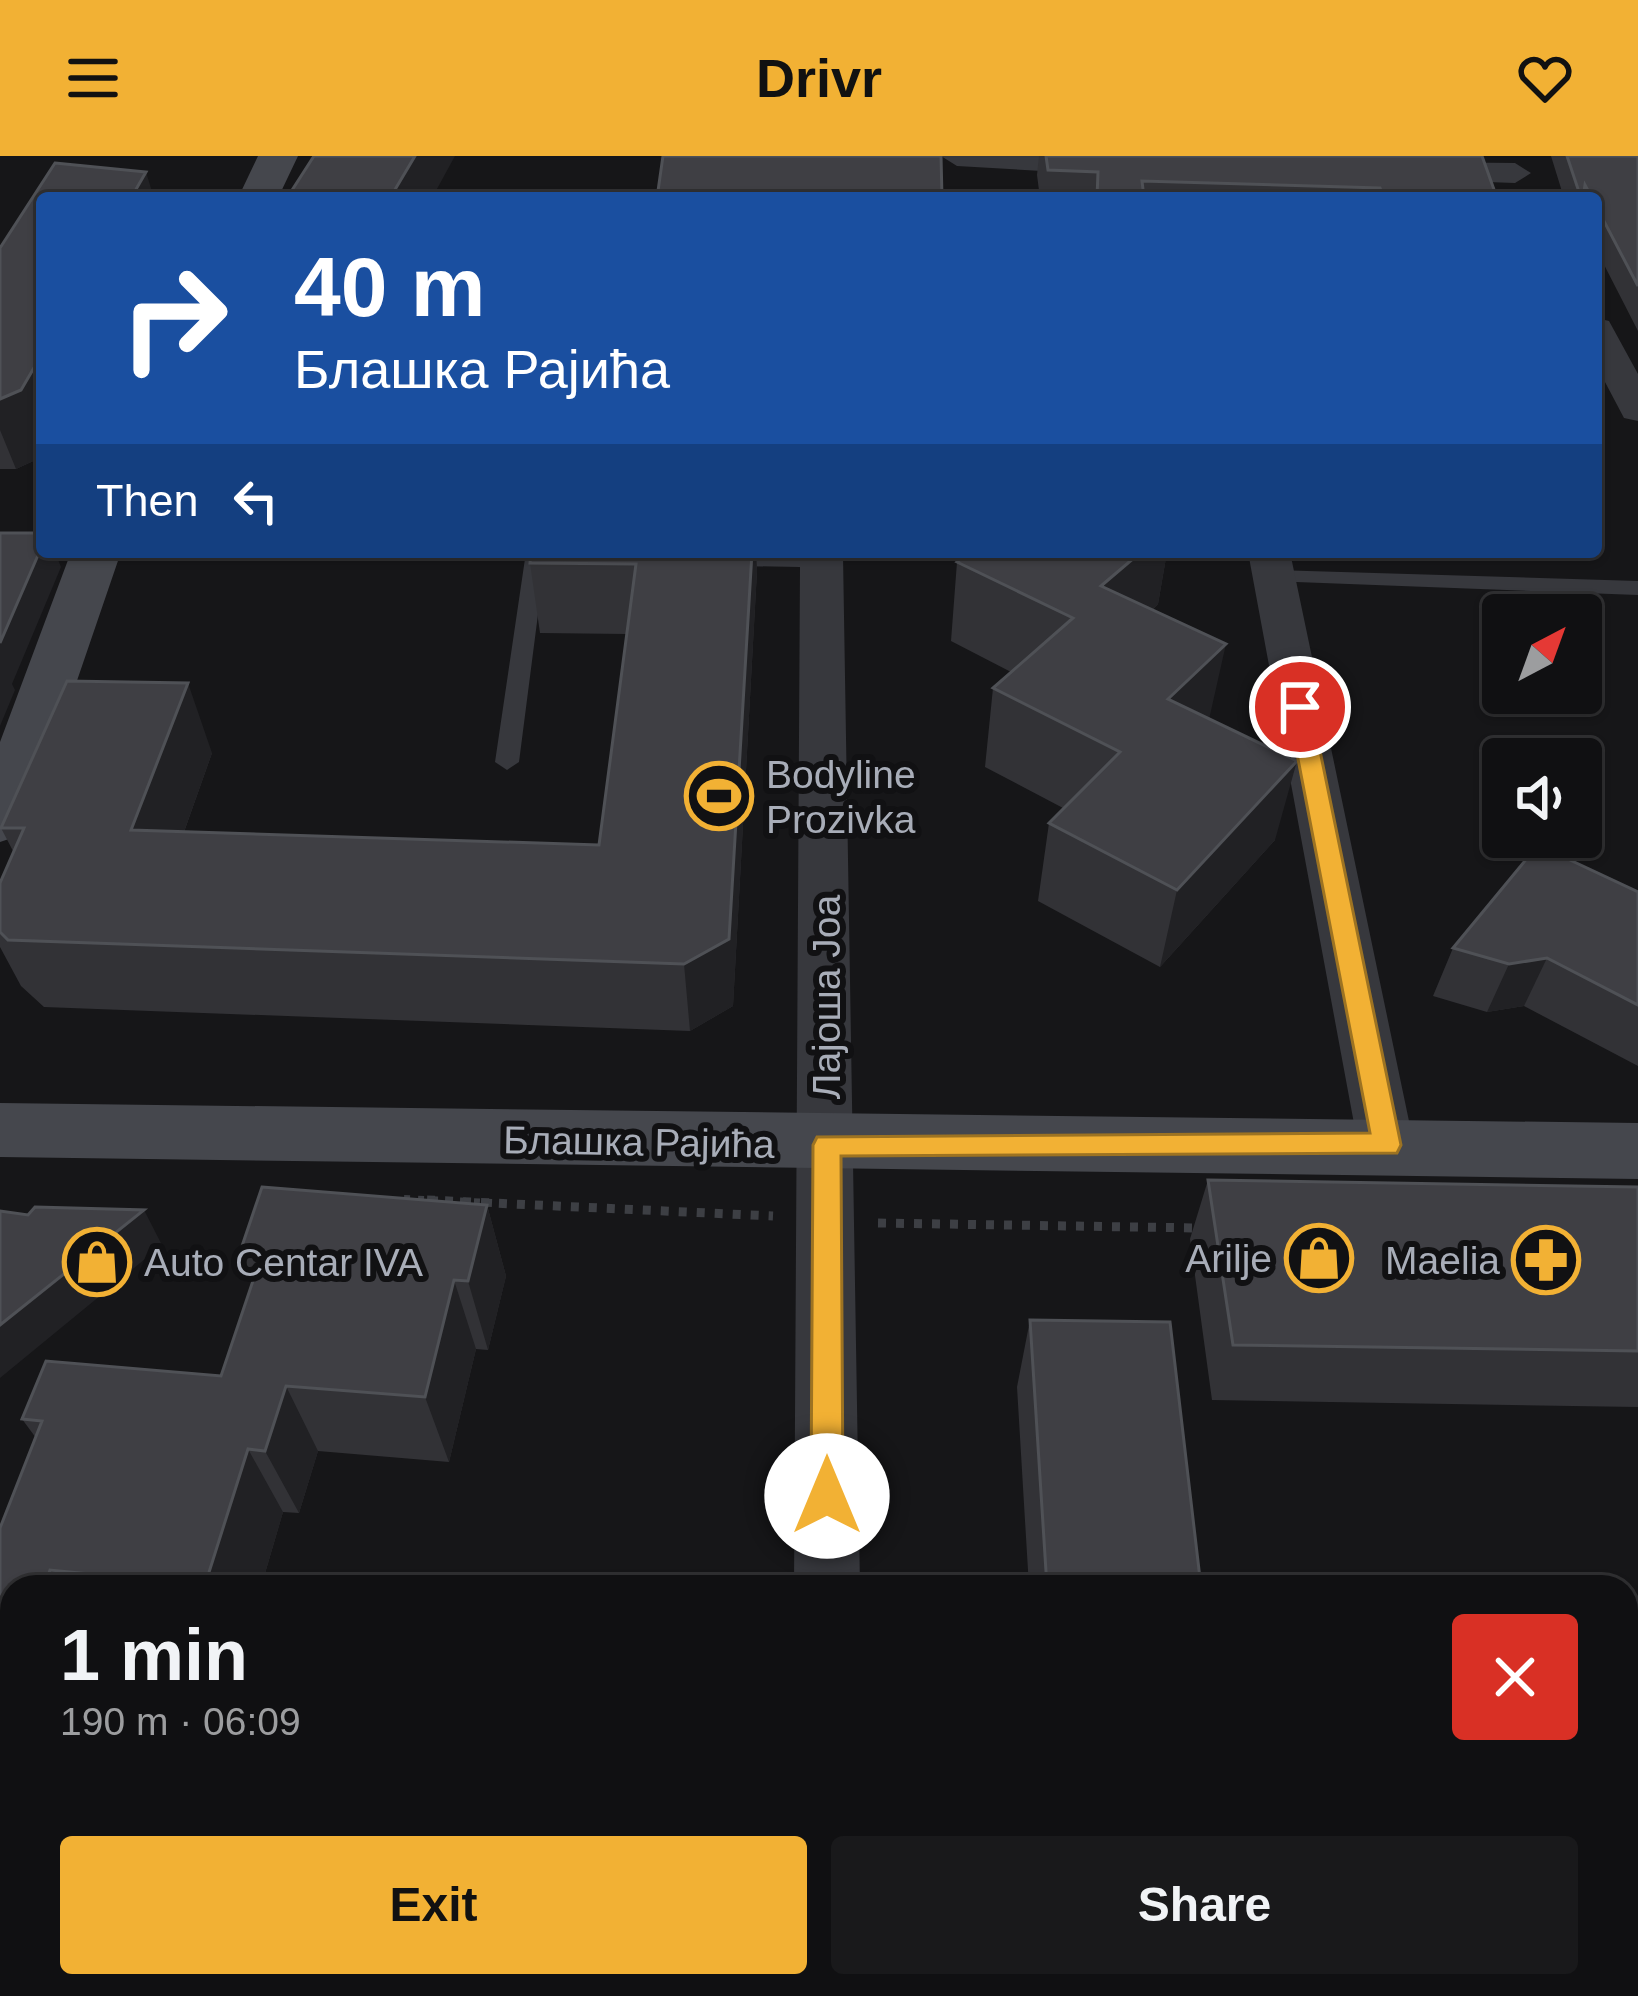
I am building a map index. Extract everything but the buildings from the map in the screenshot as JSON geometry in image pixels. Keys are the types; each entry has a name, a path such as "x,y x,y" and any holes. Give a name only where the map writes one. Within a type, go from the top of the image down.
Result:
{"street":[{"path":"261,192 278,156"},
{"path":"957,156 1136,174"},
{"path":"1372,171 1517,176"},
{"path":"1602,341 1638,410"},
{"path":"0,821 94,558"},
{"name":"Лајоша Јоа","path":"822,558 827,1575"},
{"path":"1271,564 1387,1145"},
{"name":"Блашка Рајића","path":"0,1130 827,1145 1387,1145 1622,1158"}],"lane":[{"path":"507,762 535,558"},
{"path":"1271,564 1638,588"}],"place":[{"name":"Bodyline Prozivka","path":"719,796"},
{"name":"Arilje","path":"1319,1258"},
{"name":"Maelia","path":"1546,1260"},
{"name":"Auto Centar IVA","path":"97,1262"}],"route":[{"path":"827,1496 827,1145 1387,1145 1300,707"}]}
